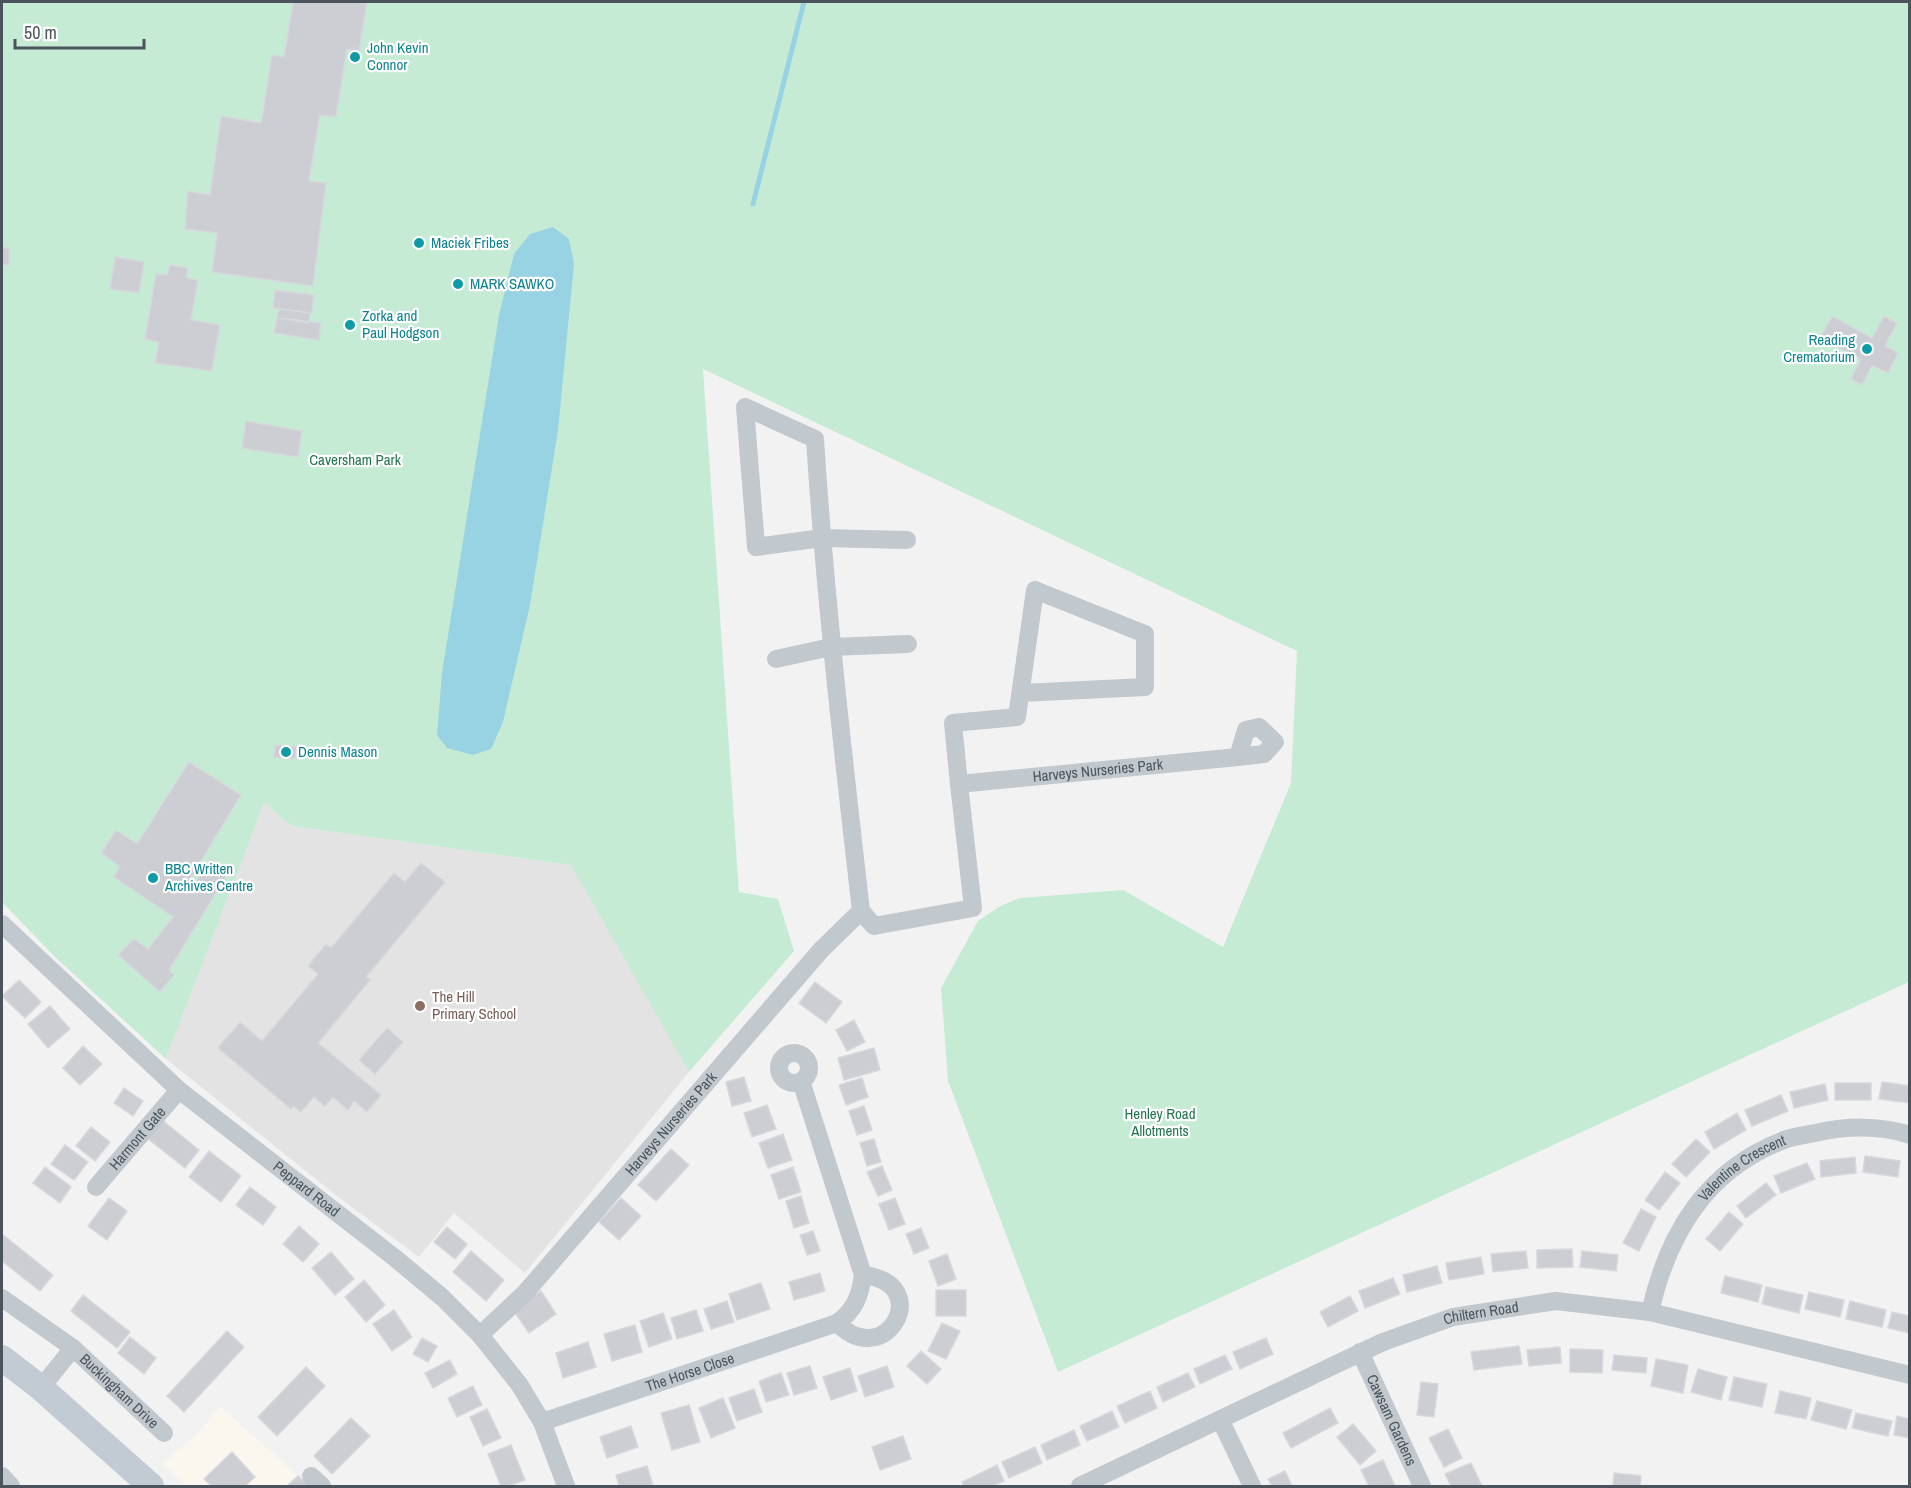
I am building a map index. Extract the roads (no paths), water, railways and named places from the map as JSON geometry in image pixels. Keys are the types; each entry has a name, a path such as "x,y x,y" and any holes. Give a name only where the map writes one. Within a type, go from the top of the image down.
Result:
{"main road":[{"path":"2,1358 41,1388 151,1486"}],"street":[{"path":"907,540 822,538 756,547 745,407 815,439 822,538 831,647 861,911 874,926 973,908 952,723 1017,717 1035,590 1145,634 1145,687 1021,693"},
{"path":"776,658 831,647 908,644"},
{"name":"Harveys Nurseries Park","path":"959,784 1238,757"},
{"name":"Harveys Nurseries Park","path":"480,1335 525,1293 821,950 861,911"},
{"name":"Peppard Road","path":"2,924 179,1090 395,1257 480,1335 519,1384 542,1422 566,1486"},
{"path":"801,1081 863,1275 884,1280 899,1298 900,1312 894,1325 883,1334 872,1338 860,1337 847,1332 837,1323"},
{"name":"Harmont Gate","path":"96,1187 179,1090"},
{"name":"Valentine Crescent","path":"1650,1312 1656,1284 1673,1240 1700,1198 1744,1159 1785,1139 1836,1128 1894,1130 1910,1135"},
{"name":"The Horse Close","path":"542,1422 837,1323 847,1316 856,1304 863,1275"},
{"name":"Buckingham Drive","path":"2,1298 73,1348 164,1433"},
{"name":"Chiltern Road","path":"1080,1486 1360,1353 1453,1317 1557,1301 1650,1312 1910,1374"},
{"name":"Buckingham Drive","path":"41,1388 73,1348"},
{"name":"Cawsam Gardens","path":"1360,1353 1422,1486"},
{"path":"1221,1420 1252,1486"},
{"path":"2,1476 11,1486"}],"water":[{"path":"553,227 569,239 574,264 558,430 530,605 503,722 491,749 473,755 447,748 437,735 442,673 499,315 514,254 530,234"}],"waterway":[{"path":"753,204 804,2"}],"place":[{"name":"John Kevin Connor","path":"355,57"},
{"name":"Maciek Fribes","path":"419,243"},
{"name":"MARK SAWKO","path":"458,284"},
{"name":"Zorka and Paul Hodgson","path":"350,325"},
{"name":"Reading Crematorium","path":"1867,349"},
{"name":"Dennis Mason","path":"286,752"},
{"name":"BBC Written Archives Centre","path":"153,878"},
{"name":"The Hill Primary School","path":"420,1006"}],"park label":[{"name":"Caversham Park","path":"355,460"},
{"name":"Henley Road Allotments","path":"1160,1122"}]}
